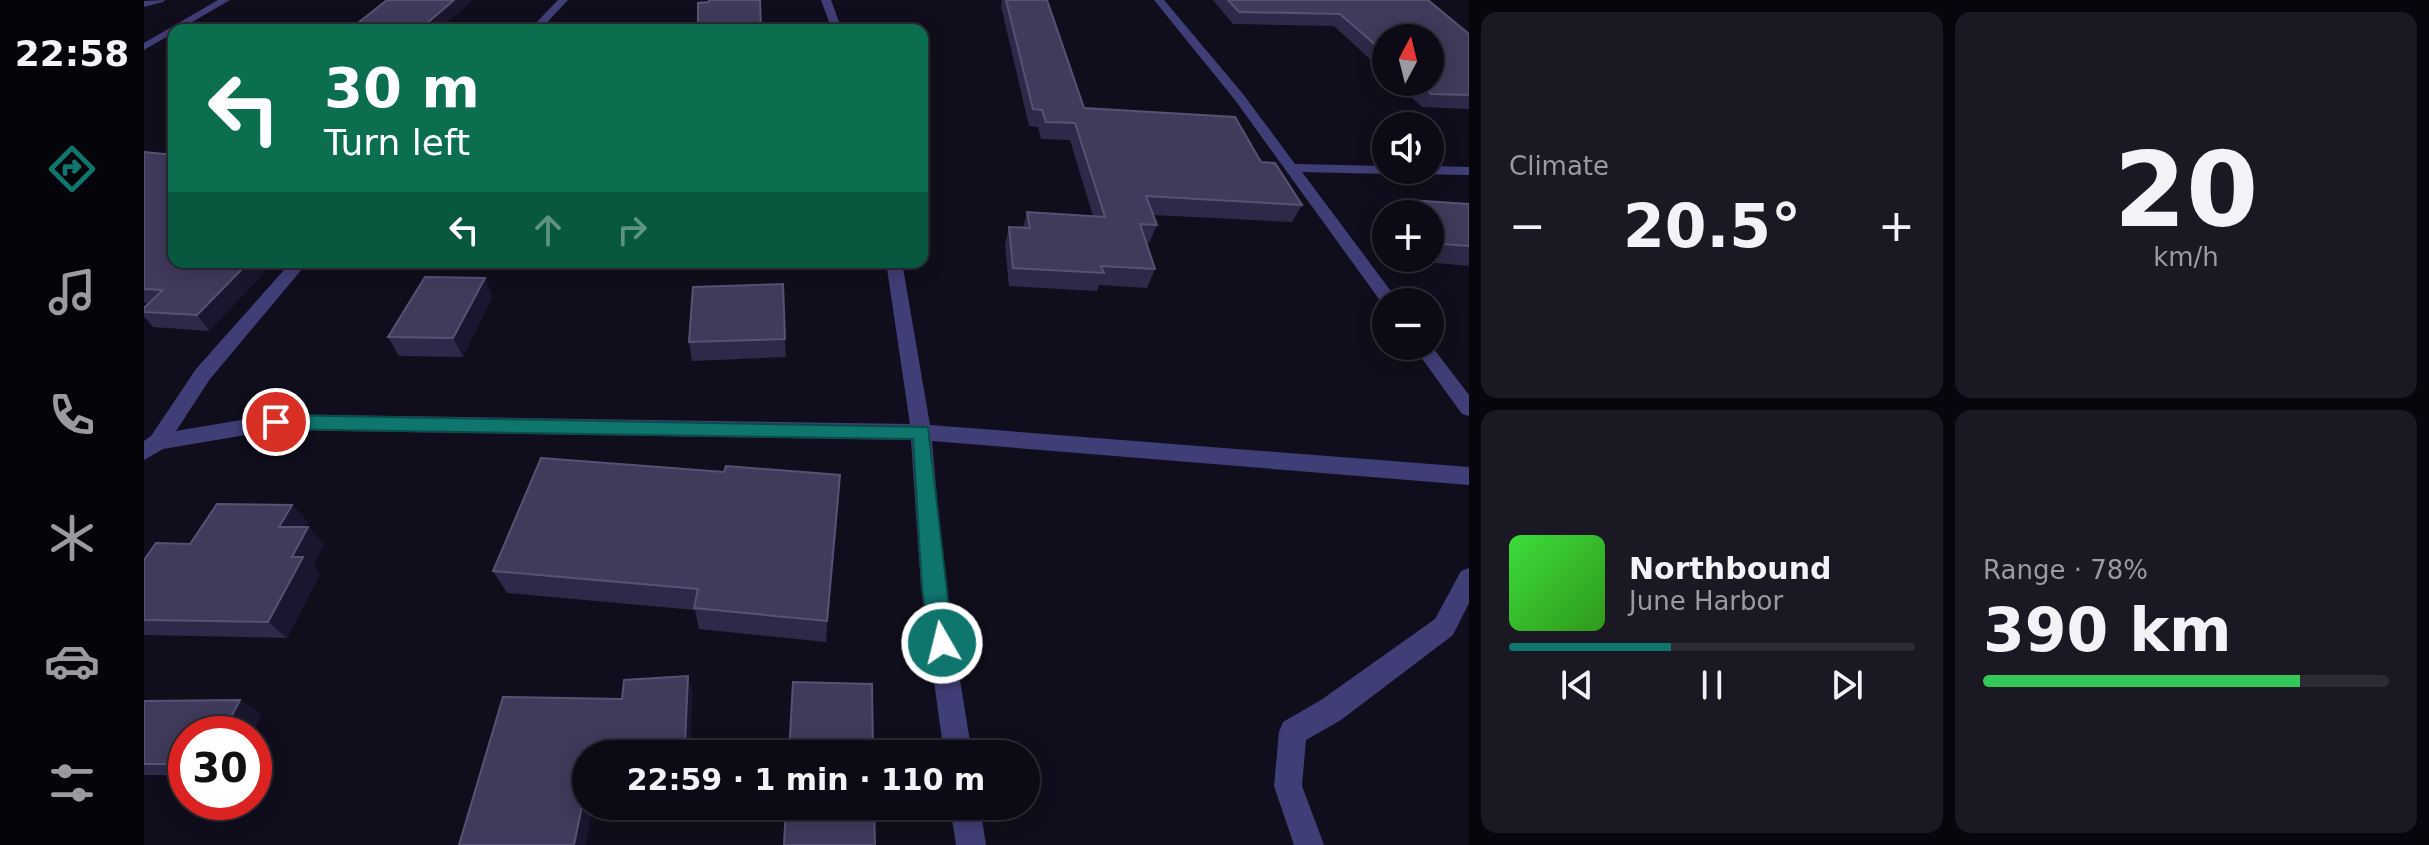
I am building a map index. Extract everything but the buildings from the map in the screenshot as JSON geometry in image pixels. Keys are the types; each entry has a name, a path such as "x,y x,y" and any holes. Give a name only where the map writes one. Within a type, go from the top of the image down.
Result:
{"street":[{"path":"144,4 160,0"},
{"path":"184,24 225,0"},
{"path":"540,24 563,0"},
{"path":"826,0 835,24"},
{"path":"1159,0 1239,97 1380,288"},
{"path":"144,47 168,33"},
{"path":"1291,168 1372,170"},
{"path":"1444,171 1469,171"},
{"path":"151,447 203,374 295,268"},
{"path":"895,268 921,432 933,587 956,740"},
{"path":"1432,360 1469,409"},
{"path":"151,447 276,422 921,432 1469,476"},
{"path":"1309,845 1288,786 1293,732 1331,710 1444,627 1469,579"},
{"path":"967,820 971,845"}],"route":[{"path":"276,422 921,432 933,587 942,643"}]}
